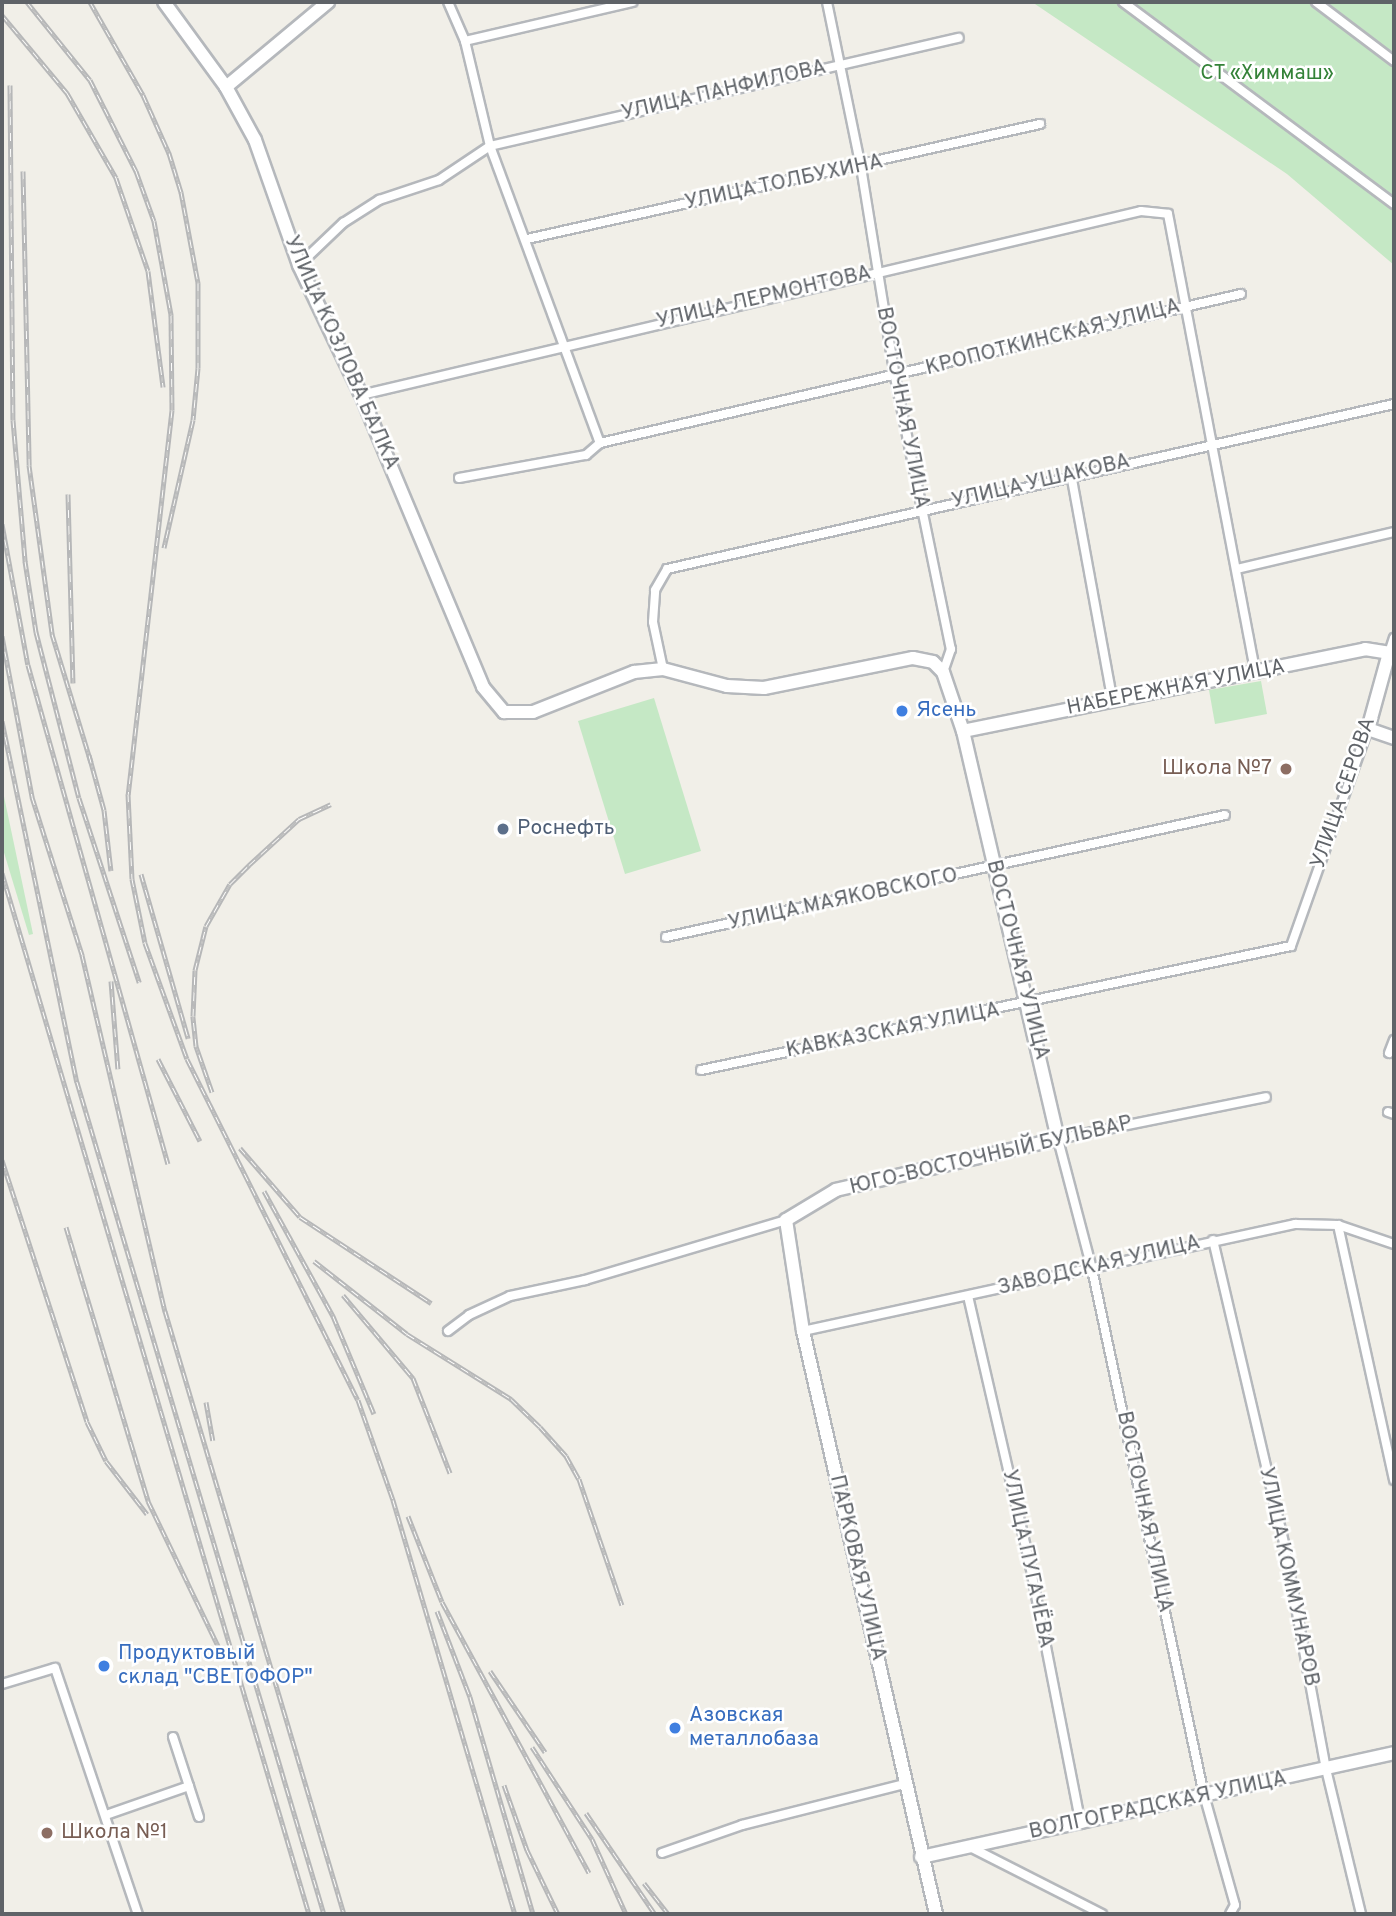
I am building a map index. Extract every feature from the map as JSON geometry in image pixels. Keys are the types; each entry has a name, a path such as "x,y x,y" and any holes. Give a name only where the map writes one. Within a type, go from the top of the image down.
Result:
{"main road":[{"name":"УЛИЦА КОЗЛОВА БАЛКА","path":"164,2 226,87 260,150 299,265 361,395 483,687 504,712 533,712 634,672 663,669"},
{"path":"226,87 328,2"},
{"name":"НАБЕРЕЖНАЯ УЛИЦА","path":"963,731 1112,698 1256,674 1365,649 1389,653"},
{"name":"УЛИЦА СЕРОВА","path":"1368,729 1389,653"},
{"path":"663,669 726,686 764,688 913,658 933,662 943,671"},
{"name":"ВОСТОЧНАЯ УЛИЦА","path":"943,671 963,731 1029,1004 1058,1139"},
{"path":"1368,729 1394,738"},
{"name":"ЮГО-ВОСТОЧНЫЙ БУЛЬВАР","path":"786,1220 836,1191 1058,1139"},
{"name":"ПАРКОВАЯ УЛИЦА","path":"786,1220 803,1331 904,1784 936,1914"},
{"name":"ВОЛГОГРАДСКАЯ УЛИЦА","path":"921,1857 1081,1824 1394,1753"}],"street":[{"path":"448,2 466,41 490,146 527,239 563,347 600,443"},
{"path":"466,41 633,2"},
{"name":"ВОСТОЧНАЯ УЛИЦА","path":"827,2 861,167 895,377 951,649 943,671"},
{"path":"1123,2 1394,204"},
{"path":"1316,2 1394,61"},
{"name":"УЛИЦА ПАНФИЛОВА","path":"490,146 959,38"},
{"name":"УЛИЦА ТОЛБУХИНА","path":"527,239 861,167 1040,124"},
{"path":"299,265 343,223 370,206 439,180 490,146"},
{"name":"УЛИЦА ЛЕРМОНТОВА","path":"361,395 1141,211 1168,214 1184,305"},
{"name":"КРОПОТКИНСКАЯ УЛИЦА","path":"459,478 586,455 600,443 895,377 1184,305 1241,294"},
{"path":"1184,305 1209,446 1237,569 1256,674"},
{"name":"УЛИЦА УШАКОВА","path":"663,669 653,622 655,590 667,569 1071,474 1394,404"},
{"path":"1071,474 1112,698"},
{"path":"1237,569 1394,532"},
{"name":"УЛИЦА СЕРОВА","path":"1389,653 1394,638"},
{"name":"УЛИЦА СЕРОВА","path":"1291,946 1368,729"},
{"name":"УЛИЦА МАЯКОВСКОГО","path":"666,937 995,868 1225,815"},
{"name":"КАВКАЗСКАЯ УЛИЦА","path":"701,1070 1029,1004 1291,946"},
{"path":"1390,1053 1394,1040"},
{"name":"ЮГО-ВОСТОЧНЫЙ БУЛЬВАР","path":"1058,1139 1266,1097"},
{"name":"ВОСТОЧНАЯ УЛИЦА","path":"1058,1139 1092,1269 1204,1796 1234,1905 1230,1914"},
{"name":"ЮГО-ВОСТОЧНЫЙ БУЛЬВАР","path":"448,1331 469,1315 510,1296 585,1280 786,1220"},
{"name":"ЗАВОДСКАЯ УЛИЦА","path":"803,1331 1213,1240 1314,1221 1338,1225 1394,1244"},
{"path":"1338,1225 1394,1480"},
{"name":"УЛИЦА КОММУНАРОВ","path":"1213,1240 1285,1548 1326,1769 1361,1914"},
{"name":"УЛИЦА ПУГАЧЁВА","path":"968,1296 1030,1565 1081,1824"},
{"path":"2,1684 55,1668 138,1914"},
{"path":"173,1737 199,1817"},
{"path":"662,1853 741,1825 904,1784"},
{"path":"106,1815 189,1786"},
{"path":"970,1847 1102,1914"}],"green space":[{"name":"СТ «Химмаш»","path":"1032,2 1394,2 1394,265 1287,174"},
{"path":"1261,681 1267,714 1215,724 1209,690"},
{"path":"654,698 701,851 625,874 578,721"},
{"path":"2,787 33,934 29,935 2,846"}],"railway":[{"path":"27,2 90,80 136,171 154,221 171,315 172,410 128,794 132,879 145,943 187,1059 358,1400 393,1500 515,1914"},
{"path":"90,2 143,95 169,153 181,192 198,283 198,368 193,420 164,548"},
{"path":"2,15 67,93 116,178 148,271 163,387"},
{"path":"10,85 13,420 25,561 36,632 79,798 139,982"},
{"path":"23,171 29,465 52,634 91,762"},
{"path":"68,494 73,683"},
{"path":"2,524 28,665 168,1164"},
{"path":"2,636 32,797 82,955 165,1311 344,1914"},
{"path":"2,721 77,1082 324,1914"},
{"path":"89,755 104,810 111,871"},
{"path":"212,1092 196,1046 193,1016 195,970 206,926 230,884 249,865 299,819 331,804"},
{"path":"2,873 309,1914"},
{"path":"141,874 188,1038"},
{"path":"111,981 118,1069"},
{"path":"158,1059 200,1141"},
{"path":"240,1148 300,1217 431,1303"},
{"path":"2,1160 87,1422 106,1461 147,1514"},
{"path":"264,1191 333,1316 374,1414"},
{"path":"66,1227 148,1501 223,1656"},
{"path":"314,1261 407,1334 511,1399 566,1456 579,1479 622,1605"},
{"path":"343,1295 413,1378 450,1473"},
{"path":"206,1402 213,1440"},
{"path":"408,1516 442,1602 589,1873"},
{"path":"437,1611 470,1697 533,1914"},
{"path":"490,1671 545,1752"},
{"path":"532,1747 592,1839 626,1914"},
{"path":"504,1785 527,1850 558,1914"},
{"path":"586,1813 655,1914"},
{"path":"644,1883 668,1914"}],"place":[{"name":"Ясень","path":"902,711"},
{"name":"Школа №7","path":"1286,769"},
{"name":"Роснефть","path":"503,829"},
{"name":"Продуктовый склад \"СВЕТОФОР\"","path":"104,1666"},
{"name":"Азовская металлобаза","path":"675,1728"},
{"name":"Школа №1","path":"47,1833"}]}
